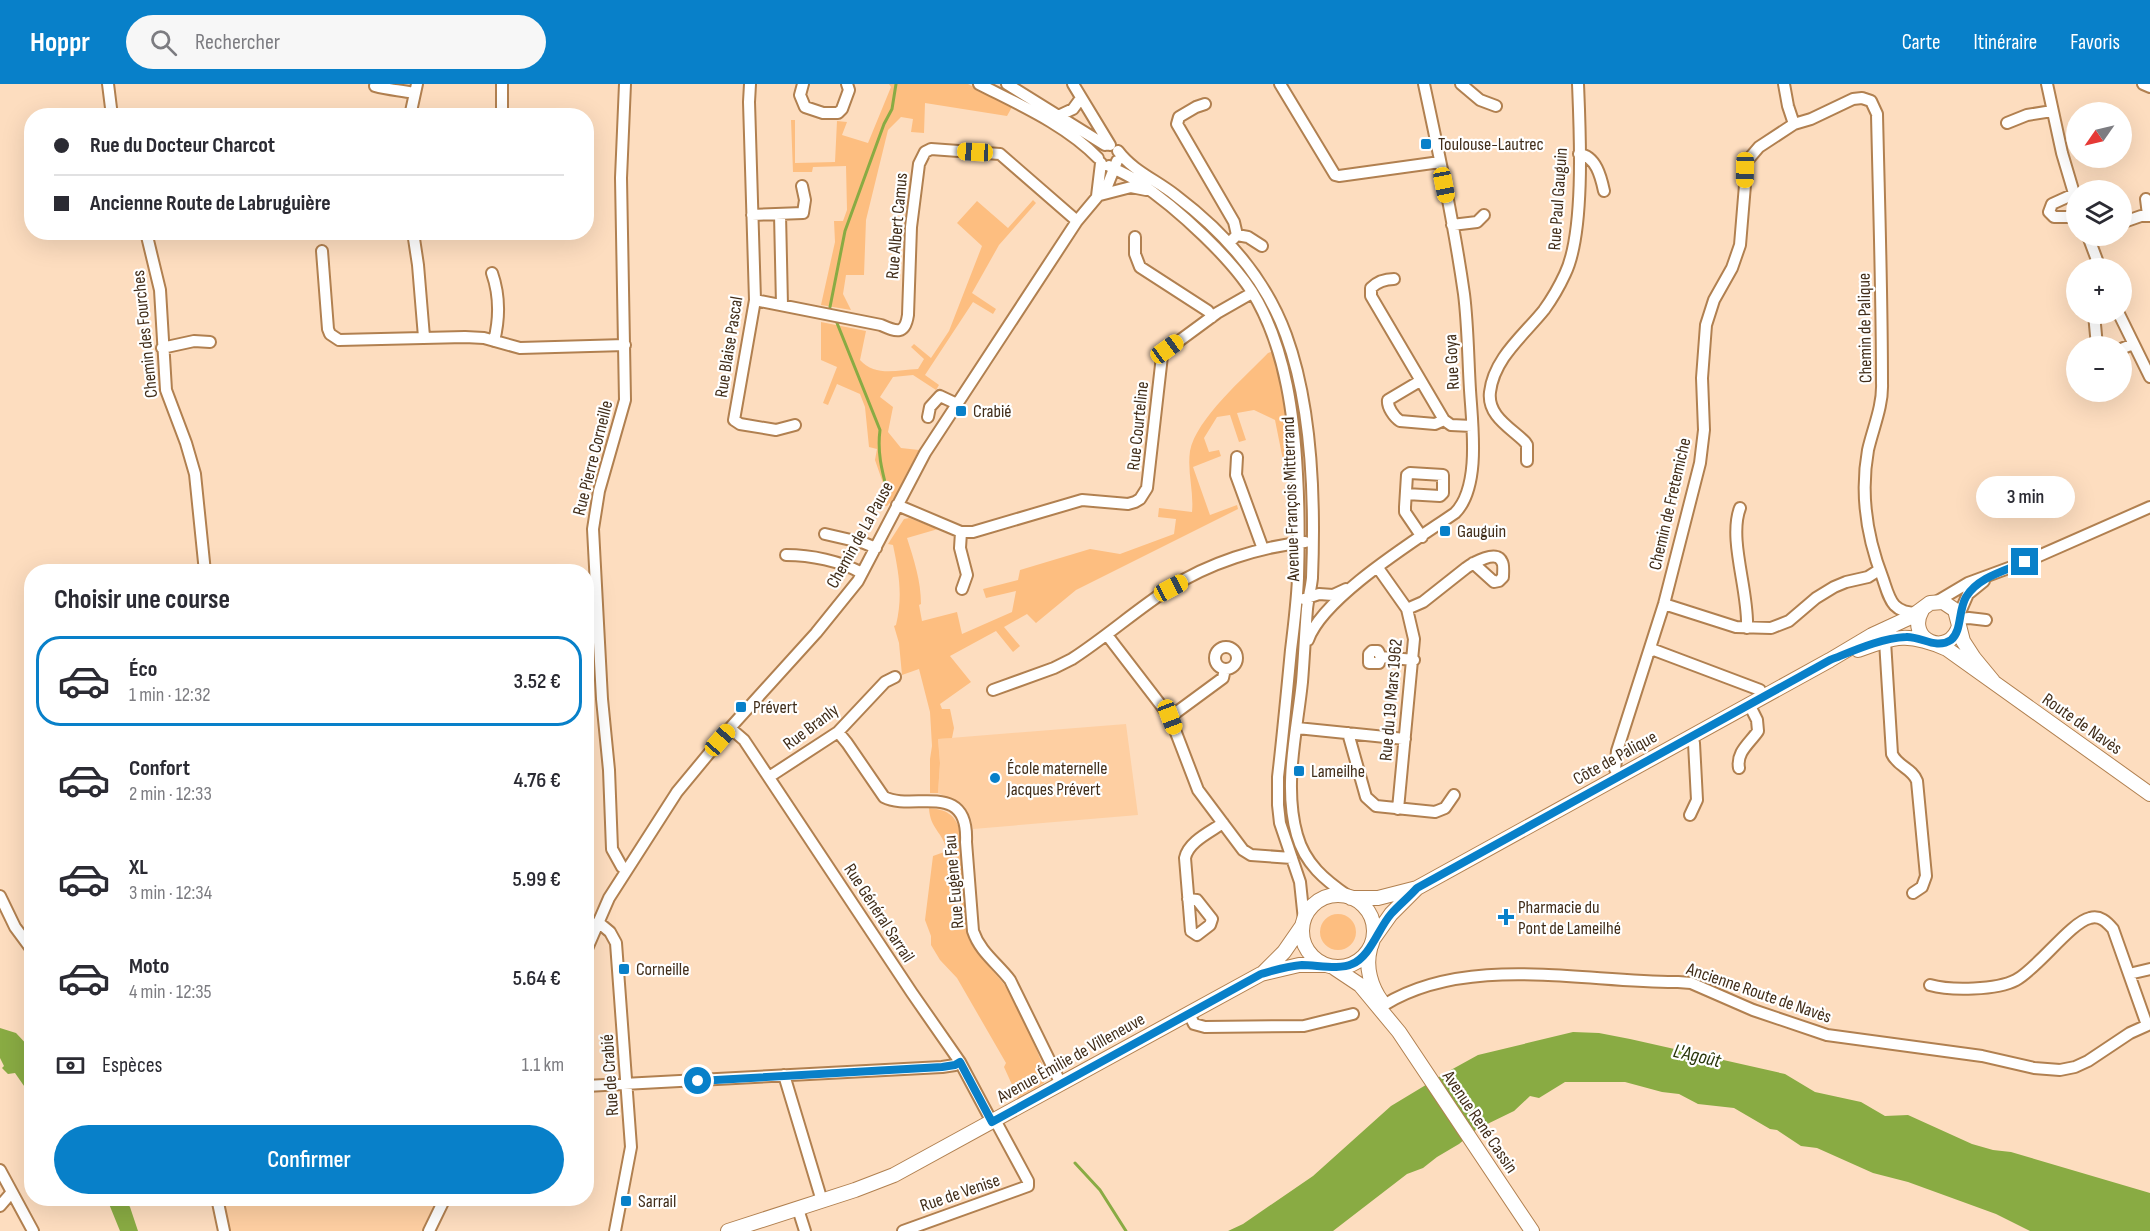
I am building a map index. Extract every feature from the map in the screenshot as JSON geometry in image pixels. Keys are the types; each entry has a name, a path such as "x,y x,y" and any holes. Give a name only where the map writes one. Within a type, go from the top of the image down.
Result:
{"main road":[{"path":"1830,660 1852,645 1936,602 1950,605 1959,621 1966,646 1993,681"},
{"path":"1920,611 1918,628 1931,642"},
{"path":"1830,660 1905,636 1937,644 1949,641 1954,637 1959,621"},
{"name":"Route de Navès","path":"1931,642 1947,649 2150,794"},
{"name":"Côte de Palique","path":"1372,943 1391,914 1417,888 1617,772 1690,737 1749,705 1761,693 1830,660"},
{"name":"Côte de Palique","path":"1349,897 1378,898 1417,888"},
{"path":"1337,895 1349,897 1367,910 1374,929 1372,943 1366,954 1351,965 1329,966 1314,959 1307,950 1303,938 1303,923 1308,910 1316,902 1337,895"},
{"name":"Avenue Émilie de Villeneuve","path":"728,1231 894,1175 1261,974 1284,952 1303,923"},
{"name":"Avenue René Cassin","path":"1372,943 1368,956 1375,992 1399,1032 1532,1231"},
{"name":"Avenue Émilie de Villeneuve","path":"1261,974 1299,965 1329,966"},
{"name":"Avenue René Cassin","path":"1329,966 1359,985 1399,1032"}],"street":[{"path":"108,84 111,108"},
{"path":"502,84 502,108"},
{"name":"Rue Pierre Corneille","path":"625,84 621,178 625,400 599,490 593,529 612,849 626,870"},
{"name":"Rue Blaise Pascal","path":"750,84 755,300 734,420 740,424 776,430 795,425"},
{"path":"803,84 800,95 805,107 835,114 842,109 849,90 847,84"},
{"name":"Avenue François Mitterrand","path":"979,84 1081,142 1131,166 1183,201 1233,239 1270,296 1287,337 1296,368 1307,427 1314,589 1305,600 1278,789 1280,823 1301,888 1303,923"},
{"name":"Avenue François Mitterrand","path":"1008,84 1058,116 1186,221 1222,255 1252,292 1264,314 1275,343 1292,410 1299,543 1305,600 1305,652 1291,791 1293,817 1298,841 1305,856 1315,869 1349,897"},
{"path":"1073,84 1095,122 1107,155"},
{"path":"1280,84 1335,175 1440,162"},
{"name":"Rue Goya","path":"1305,652 1310,634 1324,613 1354,585 1455,513 1467,497 1471,471 1472,426 1466,313 1452,225 1424,84"},
{"path":"1461,84 1480,100 1496,106"},
{"name":"Rue Paul Gauguin","path":"1489,400 1493,380 1503,359 1544,309 1568,269 1573,252 1579,154 1578,84"},
{"path":"1784,84 1794,123"},
{"path":"2047,84 2070,180"},
{"path":"2143,84 2150,87"},
{"path":"375,86 391,90 415,88 411,108"},
{"name":"Chemin de Palique","path":"1794,123 1811,119 1857,98 1872,101 1876,110 1882,388 1866,463 1867,527 1879,570 1894,606 1907,612 1920,611"},
{"path":"1058,116 1073,109 1081,99"},
{"path":"1205,104 1179,117 1177,124 1234,222 1233,239 1248,237 1262,246"},
{"path":"2007,123 2027,115 2052,111"},
{"name":"Chemin de Fretemiche","path":"1617,772 1619,744 1664,604 1702,453 1704,430 1702,378 1706,325 1714,300 1734,262 1740,245 1747,162 1760,147 1794,123"},
{"name":"Rue Albert Camus","path":"755,300 898,330 906,327 911,227 919,164 925,152 931,149 1000,154 1077,221"},
{"path":"1579,154 1586,155 1592,160 1604,191"},
{"name":"Chemin de La Pause","path":"594,932 609,898 677,792 730,728 823,625 844,600 862,573 925,453 1077,221 1108,184 1107,155"},
{"path":"752,215 803,213 806,200 802,186"},
{"path":"1096,196 1131,187 1150,191"},
{"path":"2132,220 2149,215 2146,199"},
{"path":"2066,200 2052,204 2049,212 2054,218 2066,217"},
{"path":"780,214 782,305"},
{"path":"1452,225 1477,222 1484,215"},
{"path":"1135,237 1135,254 1140,267 1208,311 1212,317"},
{"name":"Chemin des Fourches","path":"148,240 160,290 167,397 186,443 195,474 204,564"},
{"path":"414,240 424,338"},
{"path":"322,251 328,329 334,338 344,341 465,337 520,348 625,345"},
{"path":"492,273 498,289 499,321 494,341"},
{"path":"1394,279 1383,280 1374,285 1371,288 1371,296 1444,420 1451,425 1472,426"},
{"name":"Rue Courteline","path":"962,532 973,532 1082,500 1128,504 1140,499 1147,488 1162,356 1167,349 1212,317 1252,292"},
{"path":"2124,324 2150,377"},
{"path":"162,348 194,341 210,342"},
{"path":"1420,381 1388,400 1388,405 1400,421 1435,424 1444,420"},
{"path":"928,417 930,407 937,397 942,396 957,404"},
{"path":"1471,401 1489,400 1499,420 1527,445 1527,461"},
{"path":"1237,457 1236,475 1263,549"},
{"path":"1406,494 1405,513 1422,537"},
{"path":"897,506 962,532 960,548 967,575 962,589"},
{"path":"1936,602 1968,583 1991,576 2150,507"},
{"path":"1740,508 1735,529 1748,613 1747,628"},
{"path":"825,534 876,548"},
{"path":"993,690 1054,668 1072,659 1171,588 1221,563 1263,549 1312,542"},
{"path":"786,555 805,556 841,564 862,573"},
{"path":"1407,609 1423,602 1473,563"},
{"name":"Rue du 19 Mars 1962","path":"1378,568 1407,609 1414,639 1414,660 1398,809"},
{"path":"1664,604 1725,624 1761,629 1789,621 1816,598 1834,587 1868,577 1879,570"},
{"path":"1959,621 1968,594 1991,576"},
{"name":"Rue Goya","path":"1305,600 1333,595 1354,585"},
{"path":"1305,600 1313,612 1324,613"},
{"path":"1959,621 1971,618 1986,620"},
{"path":"1107,634 1170,717 1198,790 1222,823 1247,853 1292,858"},
{"path":"1886,641 1892,754 1899,765 1911,771 1916,777 1921,821 1926,876 1922,887 1913,893"},
{"path":"1374,649 1414,660"},
{"path":"1648,652 1654,650 1761,693"},
{"path":"1170,717 1223,678 1225,669"},
{"name":"Rue Branly","path":"769,777 838,732 885,682 895,676"},
{"path":"1739,768 1741,753 1758,731 1757,720 1749,705"},
{"name":"Rue Général Sarrail","path":"730,728 744,740 960,1062 1028,1180 1028,1186"},
{"path":"1297,728 1405,739"},
{"name":"Rue Eugène Fau","path":"838,732 848,743 884,797 893,800 940,801 951,806 961,816 967,828 966,842 973,931 978,944 995,964 1001,967 1016,990 1061,1084"},
{"path":"1348,733 1369,801 1379,808 1441,811 1454,795"},
{"path":"1690,737 1694,743 1697,800 1690,814"},
{"path":"1188,899 1186,852 1222,823"},
{"path":"0,896 15,927 24,939"},
{"path":"1930,985 1943,988 1990,987 2008,983 2034,967 2080,923 2096,917 2108,923 2113,929 2148,1024"},
{"name":"Rue de Crabié","path":"598,922 610,932 616,943 631,1154 615,1231"},
{"path":"2128,974 2150,969"},
{"name":"Ancienne Route de Navès","path":"1384,1005 1405,994 1431,985 1489,975 1690,983 1753,1010 1827,1035 1982,1056 2034,1068 2068,1069 2088,1061 2148,1024"},
{"path":"1189,1014 1194,1024 1201,1027 1284,1028 1323,1023 1353,1014"},
{"path":"594,1086 942,1067 960,1062"},
{"path":"784,1075 822,1201"},
{"path":"0,1170 33,1231"},
{"name":"Rue de Venise","path":"903,1231 1028,1186"},
{"path":"0,1206 12,1192"},
{"path":"219,1206 224,1231"},
{"path":"429,1231 441,1206"},
{"path":"798,1209 805,1231"}],"shaded area":[{"path":"889,84 968,84 1012,107 1007,116 925,103 924,133 911,132 913,119 901,117 888,130 866,220 864,275 846,275 843,294 851,310 821,305 835,242 834,221 843,221 847,210 846,166 813,167 812,172 793,172 791,120 795,120 795,163 835,162 837,121 847,122 842,135 868,143 891,87"},
{"path":"1033,200 1036,203 999,245 972,293 996,309 993,314 973,302 925,375 939,385 936,390 913,375 893,377 880,397 893,407 888,432 901,448 919,450 894,498 887,506 880,505 884,486 875,460 877,449 869,447 865,407 860,394 837,384 828,405 823,403 837,367 821,360 821,322 866,331 860,360 872,369 887,371 918,369 924,359 911,347 914,344 931,358 949,331 982,246 957,223 977,201 1008,228"},
{"path":"1273,351 1285,410 1292,470 1285,470 1275,420 1254,410 1237,413 1246,440 1239,442 1230,415 1217,417 1204,438 1209,452 1219,450 1221,456 1193,467 1210,515 1237,505 1238,509 1076,590 1036,623 1027,614 1004,627 1020,646 1013,652 996,631 950,656 971,682 940,704 942,709 950,709 954,728 952,738 938,739 940,763 938,793 930,793 932,746 930,712 919,669 902,675 899,643 894,626 898,614 899,585 893,545 888,544 904,519 909,518 938,529 907,538 915,562 921,595 919,605 922,621 957,612 962,634 1012,612 1016,591 986,598 983,589 1018,580 1020,570 1090,549 1120,554 1174,534 1176,519 1158,517 1159,508 1192,512 1189,459 1194,439 1201,426 1223,399 1268,353"},
{"path":"1126,724 1138,815 973,829 971,819 963,807 938,793 940,763 938,739"},
{"path":"929,808 949,813 958,824 969,937 976,951 1008,990 1046,1072 1044,1083 1018,1098 1004,1067 1006,1063 957,978 940,960 931,945 931,936 925,920 933,856 947,851 943,839 934,826"},
{"path":"1338,914 1351,919 1356,932 1351,945 1338,950 1325,945 1320,932 1325,919"},
{"path":"222,1206 434,1206 422,1231 227,1231"}],"water":[{"path":"0,1028 16,1033 24,1042 24,1086 15,1073 8,1074 2,1068 4,1066 0,1058"},
{"name":"L'Agoût","path":"1573,1032 1599,1033 1630,1039 1785,1074 1815,1092 1861,1102 1885,1116 1908,1115 1972,1144 2011,1152 2150,1193 2150,1231 2030,1231 1996,1214 1908,1182 1873,1173 1817,1148 1801,1146 1777,1130 1770,1129 1734,1108 1698,1104 1679,1094 1625,1082 1565,1082 1539,1098 1530,1096 1514,1111 1477,1129 1423,1168 1407,1174 1333,1231 1228,1231 1243,1224 1313,1176 1391,1106 1449,1071 1478,1055"},
{"path":"110,1206 130,1207 138,1231 120,1231"}],"waterway":[{"path":"830,307 845,231 884,124 892,109 896,84"},
{"path":"837,323 880,430 880,454 888,494"},
{"path":"1075,1163 1100,1190 1126,1231"}],"place":[{"name":"Toulouse-Lautrec","path":"1426,144"},
{"name":"Crabié","path":"961,411"},
{"name":"Gauguin","path":"1445,531"},
{"name":"Prévert","path":"741,707"},
{"name":"Lameilhe","path":"1299,771"},
{"name":"École maternelle Jacques Prévert","path":"995,778"},
{"name":"Pharmacie du Pont de Lameilhé","path":"1506,917"},
{"name":"Corneille","path":"624,969"},
{"name":"Sarrail","path":"626,1201"}],"route":[{"path":"698,1081 942,1067 960,1062 992,1122 1261,974 1299,965 1333,967 1351,965 1366,954 1373,939 1391,914 1417,888 1830,660 1905,636 1937,644 1949,641 1957,632 1958,617 1964,600 1973,588 1991,576 2025,562"}]}
